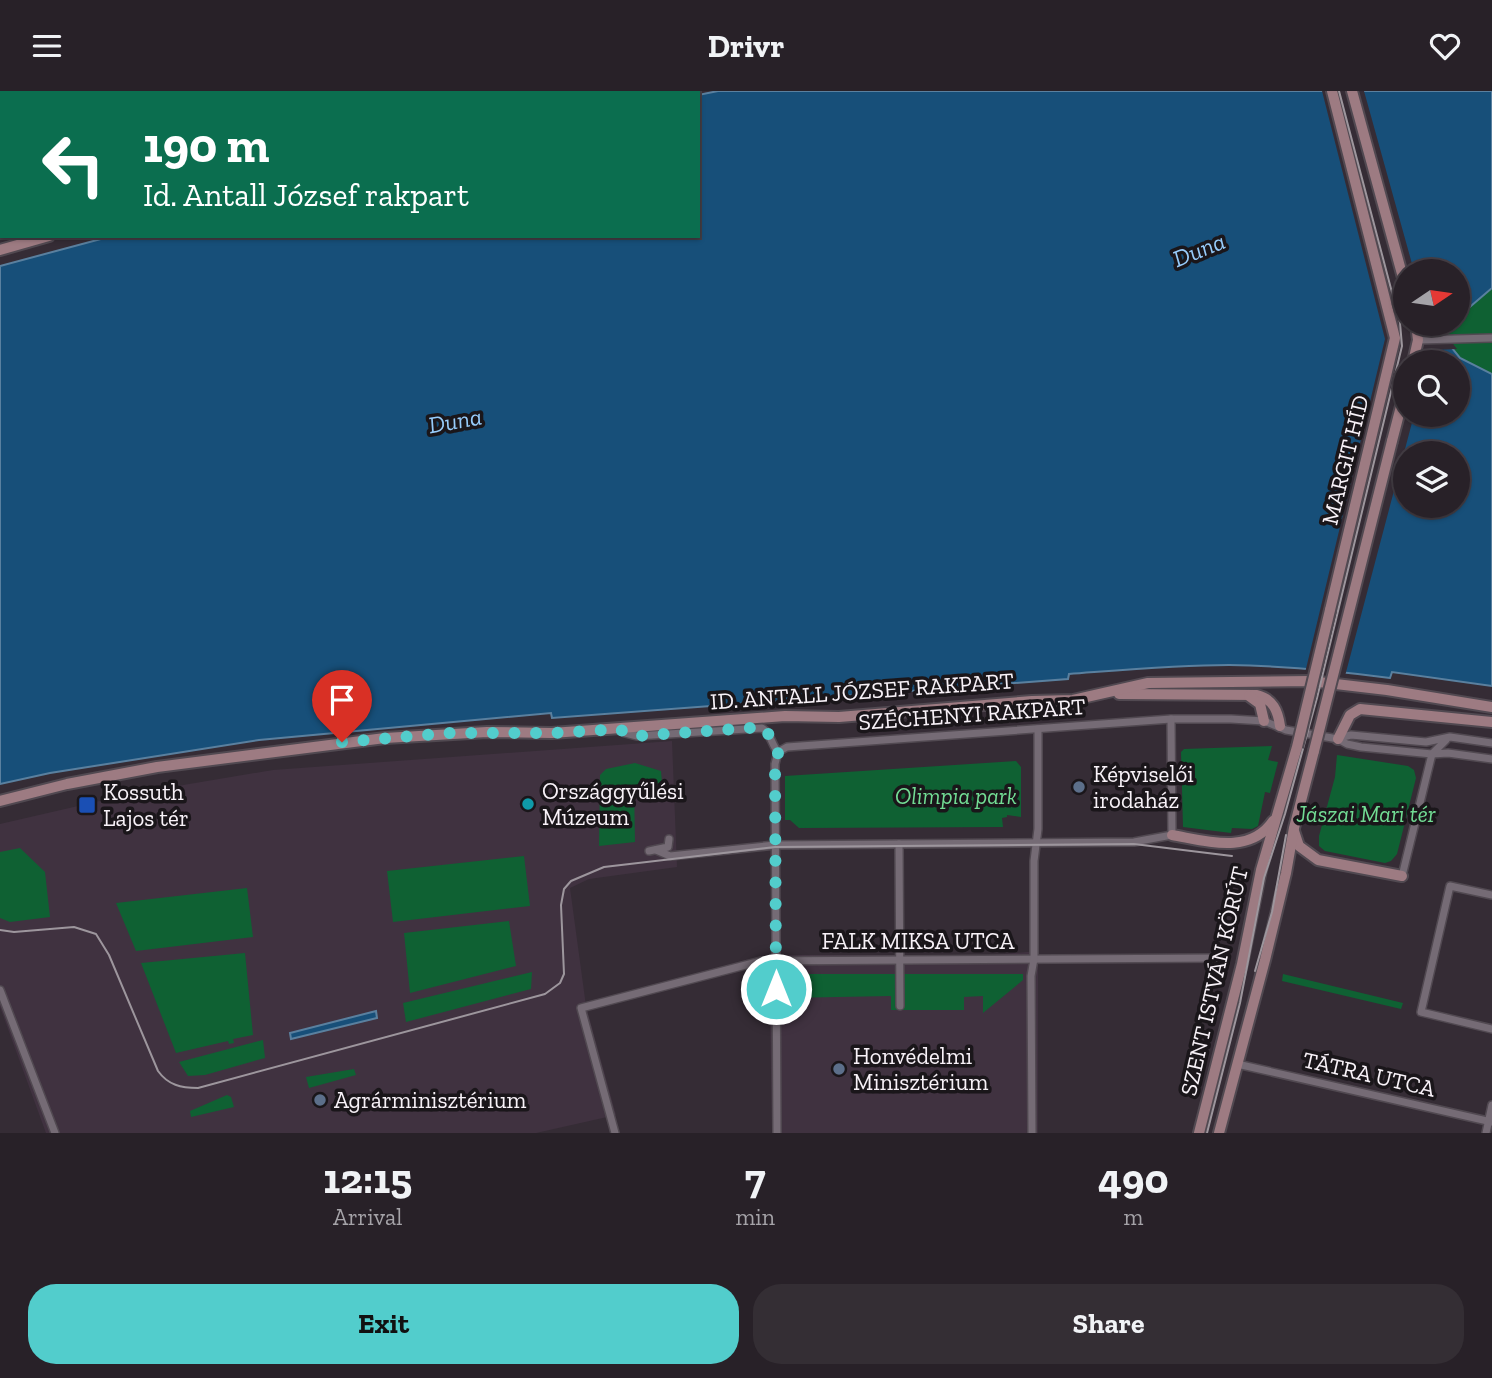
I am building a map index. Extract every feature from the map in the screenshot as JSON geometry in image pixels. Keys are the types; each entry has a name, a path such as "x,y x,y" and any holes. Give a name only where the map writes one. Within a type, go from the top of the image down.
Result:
{"main road":[{"name":"MARGIT HÍD","path":"1266,837 1280,810 1306,713 1395,338 1332,91"},
{"path":"1352,91 1398,259"},
{"path":"0,250 42,238"},
{"path":"1416,350 1418,336"},
{"name":"MARGIT HÍD","path":"1294,843 1294,828 1396,427"},
{"path":"1106,693 1147,683 1310,681 1492,707"},
{"path":"1106,693 1263,697 1278,713 1280,726"},
{"name":"ID. ANTALL JÓZSEF RAKPART","path":"0,801 67,784 157,767 342,742 450,733 552,733 785,716 839,717 1073,700 1106,693"},
{"path":"1246,695 1261,704 1264,721"},
{"path":"1338,739 1349,715 1360,709 1492,722"},
{"path":"1172,835 1238,843 1266,837"},
{"name":"SZENT ISTVÁN KÖRÚT","path":"1199,1133 1242,964 1266,837"},
{"path":"1294,843 1318,860 1402,876"},
{"name":"SZENT ISTVÁN KÖRÚT","path":"1219,1133 1294,843"}],"street":[{"path":"1418,340 1492,338"},
{"path":"669,839 668,847 652,851 670,856 775,845 1134,842 1172,835 1171,719 1264,721 1286,730 1338,739 1361,747 1492,759"},
{"name":"SZÉCHENYI RAKPART","path":"778,753 787,747 1171,719"},
{"name":"ID. ANTALL JÓZSEF RAKPART","path":"620,729 637,736 762,727 769,733 772,745 778,753"},
{"path":"1032,1133 1031,976 1034,959 1038,729"},
{"path":"1338,739 1351,735 1426,742 1450,737 1492,743"},
{"path":"1402,876 1432,754 1450,737"},
{"path":"777,1133 775,764 778,753"},
{"path":"899,844 900,1006"},
{"path":"1492,895 1450,886 1421,1012 1492,1029"},
{"name":"FALK MIKSA UTCA","path":"615,1133 581,1008 761,961 1220,958"},
{"path":"0,990 55,1133"},
{"name":"TÁTRA UTCA","path":"1237,1064 1490,1122"},
{"path":"1486,1133 1492,1105"}],"shaded area":[{"path":"672,741 677,867 589,879 570,888 586,1006 616,1115 536,1133 46,1133 0,1007 0,824 130,794 273,770"},
{"path":"1038,951 1038,1133 772,1133 769,955 993,955"}],"green space":[{"path":"1492,288 1492,374 1470,363 1470,350 1453,350 1442,337 1470,336 1470,307"},
{"name":"Jászai Mari tér","path":"1272,746 1268,760 1278,762 1270,793 1265,792 1258,826 1252,829 1232,828 1231,833 1183,827 1181,752 1184,749"},
{"name":"Jászai Mari tér","path":"1337,755 1408,766 1414,770 1416,778 1397,854 1391,861 1385,863 1325,851 1319,846 1319,836 1335,777"},
{"name":"Olimpia park","path":"1016,761 1021,767 1021,817 1007,815 1002,818 1003,827 799,828 790,820 785,820 785,776"},
{"path":"635,763 661,771 662,783 634,786 635,842 599,846 600,775 606,769"},
{"path":"20,848 45,872 50,917 10,922 0,918 0,852"},
{"path":"524,856 530,906 393,922 387,871"},
{"path":"247,888 253,937 136,951 116,903"},
{"path":"509,921 516,966 410,993 404,933"},
{"path":"245,953 253,1035 233,1039 234,1043 229,1044 228,1041 176,1053 141,963"},
{"path":"532,972 531,989 406,1022 403,1003"},
{"path":"785,974 1023,974 1023,980 983,1013 983,996 964,997 964,1010 891,1010 891,996 785,998"},
{"path":"1283,974 1403,1003 1401,1009 1282,981"},
{"path":"263,1040 265,1058 205,1075 188,1076 179,1062"},
{"path":"354,1069 356,1075 309,1088 306,1077"},
{"path":"227,1095 231,1097 234,1107 191,1117 190,1111"}],"water":[{"name":"Duna","path":"718,91 1492,91 1492,288 1470,307 1470,259 1393,259 1393,336 1444,336 1454,350 1393,350 1393,427 1470,427 1470,363 1492,374 1492,686 1392,672 1390,678 1310,669 1249,666 1149,668 1069,674 1068,679 552,718 551,713 259,740 50,773 0,784 0,266 105,238 700,238 700,95"},
{"path":"376,1011 377,1018 291,1039 290,1033"}],"pier":[{"path":"1322,91 1364,91 1411,259 1393,259 1393,336 1447,336 1457,349 1393,350 1393,427 1411,427 1407,441 1393,441 1393,494 1345,676 1305,673 1385,339"}],"tram line":[{"path":"1207,1133 1240,1003 1264,878 1317,698 1402,346 1400,323 1339,91"},
{"path":"1255,971 1272,912 1286,835"},
{"path":"0,930 14,932 74,927 96,934 109,955 158,1071 175,1085 198,1088 545,994 560,983 564,974 561,905 564,889 571,881 604,867 775,847 1134,844 1232,856"}],"place":[{"name":"Képviselői irodaház","path":"1079,787"},
{"name":"Országgyűlési Múzeum","path":"528,804"},
{"name":"Kossuth Lajos tér","path":"87,805"},
{"name":"Honvédelmi Minisztérium","path":"839,1069"},
{"name":"Agrárminisztérium","path":"320,1100"}],"route":[{"path":"342,742 468,732 552,733 620,729 637,736 762,727 769,733 772,745 778,753 775,758 776,989"}]}
